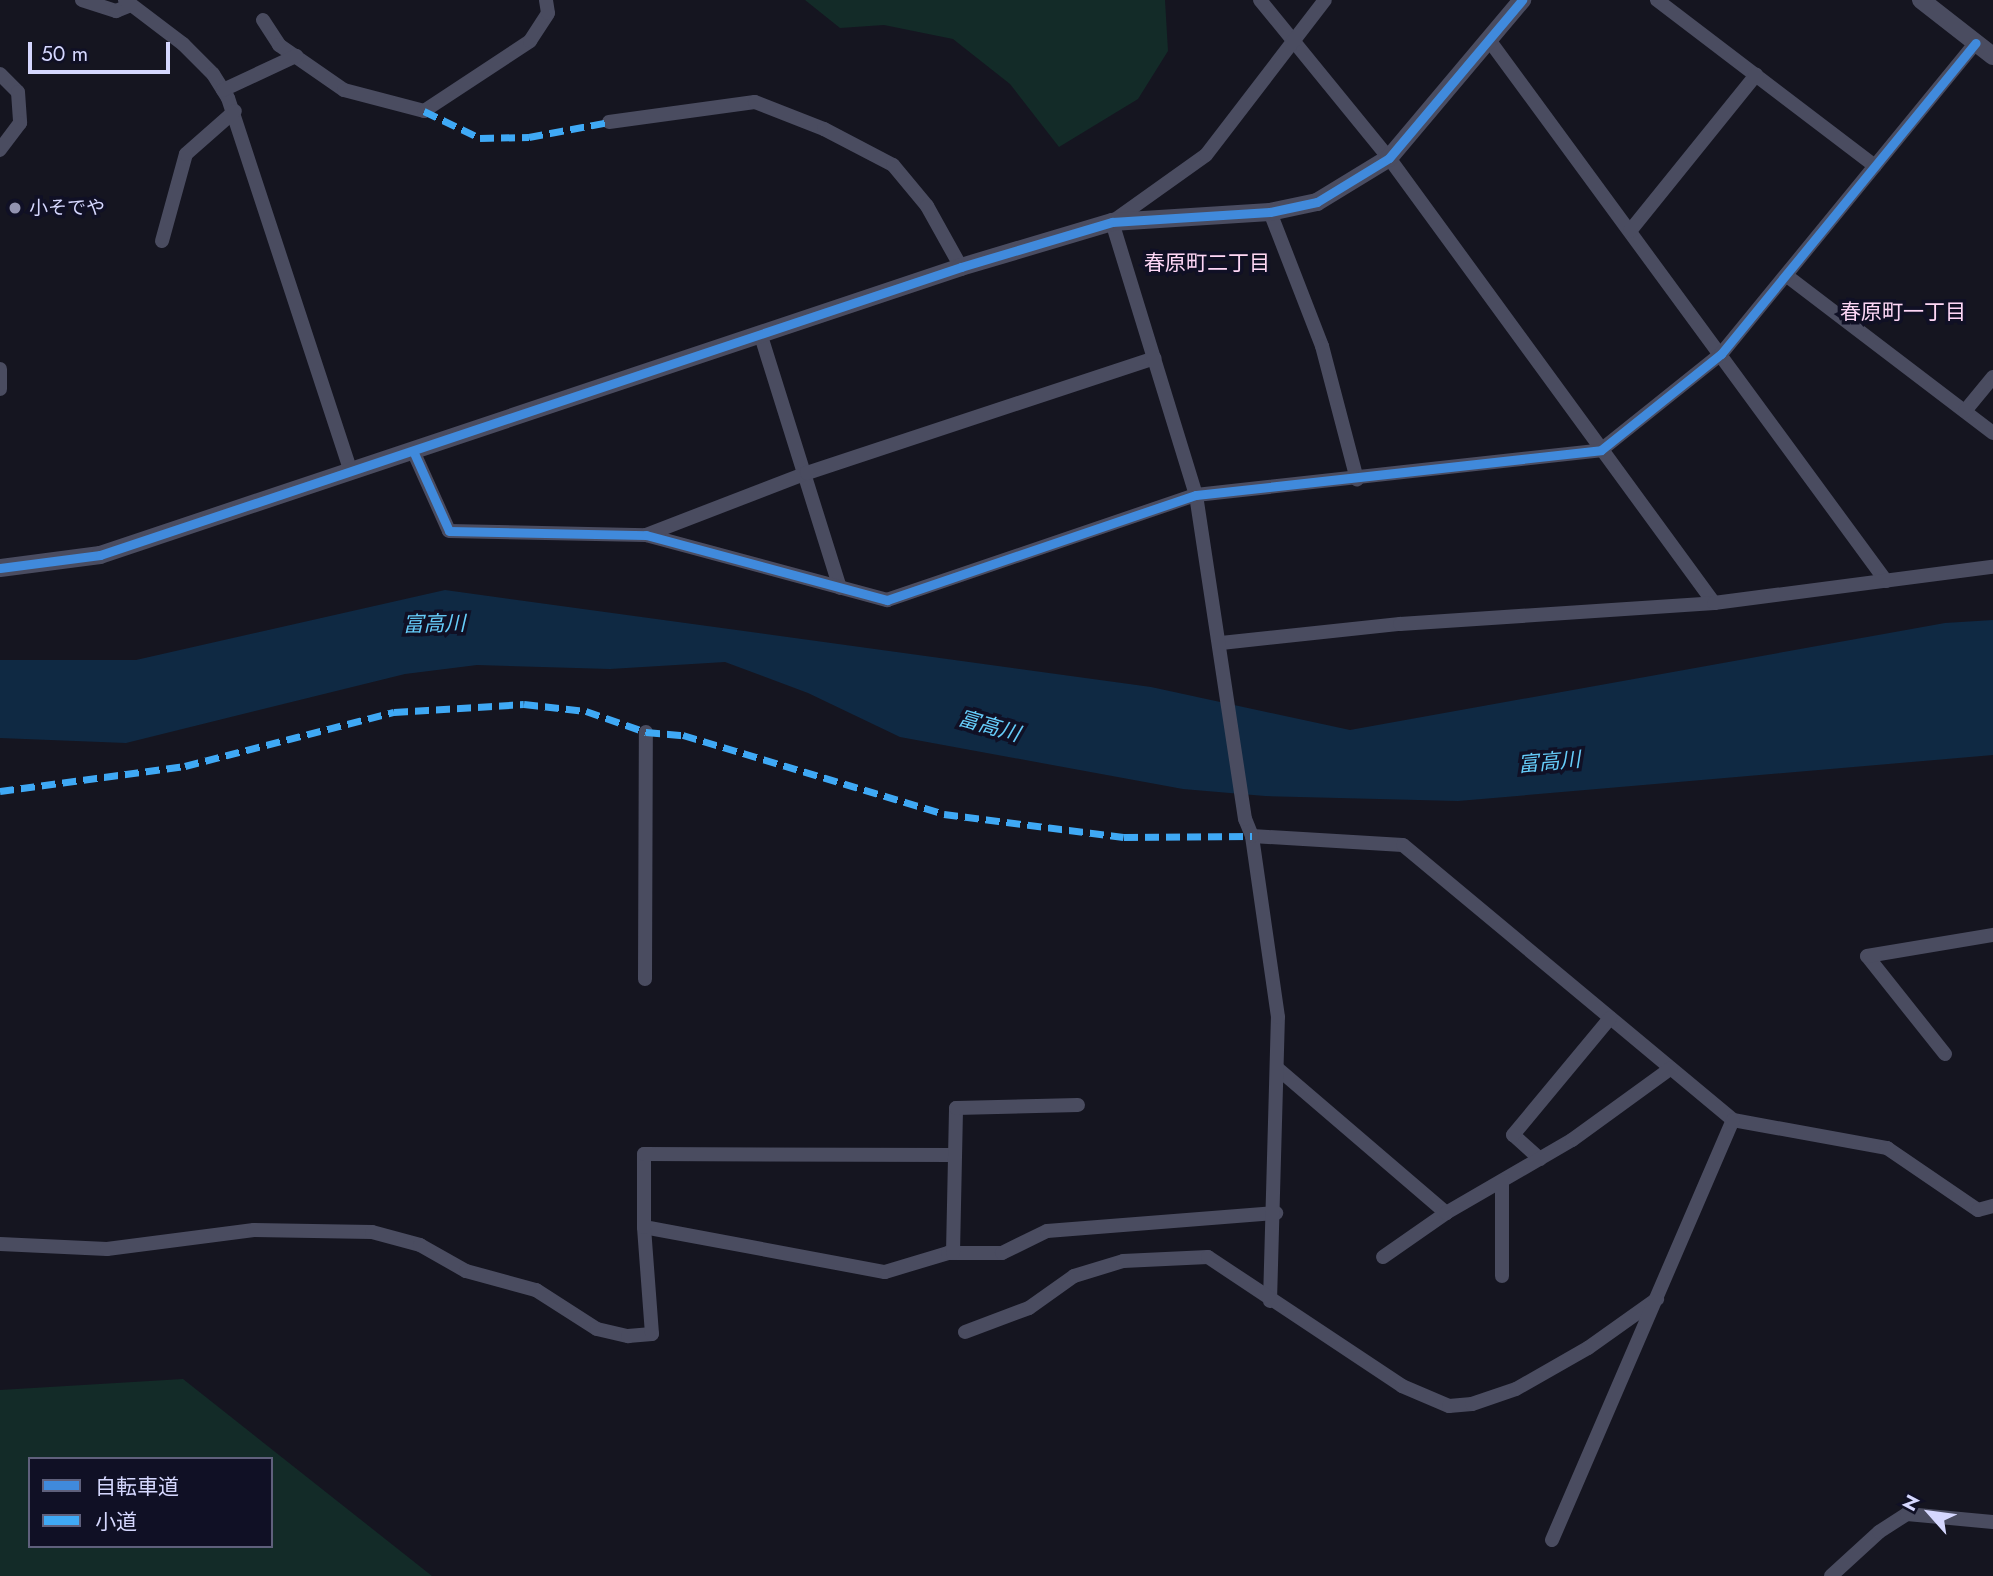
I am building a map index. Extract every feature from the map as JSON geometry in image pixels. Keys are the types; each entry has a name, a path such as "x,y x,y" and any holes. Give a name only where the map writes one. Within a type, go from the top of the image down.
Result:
{"street":[{"path":"82,0 116,11 128,2 183,44 223,90 235,111 351,472"},
{"path":"263,20 279,44 344,90 424,111 530,41 548,13 546,0"},
{"path":"1260,0 1390,158 1714,603"},
{"path":"1112,222 1206,155 1325,0"},
{"path":"0,568 100,555 414,453 961,267 1112,222 1270,212 1317,202 1390,158 1522,0"},
{"path":"1657,0 1875,166"},
{"path":"1922,0 1993,56"},
{"path":"1489,40 1886,581"},
{"path":"414,453 449,531 646,535 887,600 1196,495 1601,450 1721,354 1976,43"},
{"path":"223,90 296,56"},
{"path":"0,74 18,92 20,123 0,150"},
{"path":"1630,231 1756,75"},
{"path":"609,122 755,102 824,129 893,165 927,206 961,267"},
{"path":"162,241 186,154 235,111"},
{"path":"1270,212 1322,346 1357,479"},
{"path":"1112,222 1196,495 1221,642 1245,819 1252,836 1278,1017 1276,1213 1270,1301"},
{"path":"1787,276 1993,433"},
{"path":"761,336 807,474 840,588"},
{"path":"646,535 807,474 1154,358"},
{"path":"0,369 0,389"},
{"path":"1965,411 1993,377"},
{"path":"1221,642 1400,624 1714,603 1993,567"},
{"path":"645,979 646,732"},
{"path":"1252,836 1403,845 1734,1120 1887,1148 1978,1210 1993,1206"},
{"path":"1945,1054 1867,956 1993,935"},
{"path":"1539,1159 1513,1135 1610,1017"},
{"path":"1277,1068 1446,1213"},
{"path":"1383,1256 1446,1213 1539,1159 1671,1068"},
{"path":"953,1253 952,1155 956,1108 1078,1105"},
{"path":"1552,1540 1734,1120"},
{"path":"0,1244 107,1249 254,1230 372,1232 420,1245 466,1271 536,1290 597,1329 628,1336 652,1334 644,1227 644,1154 952,1155"},
{"path":"1502,1181 1502,1276"},
{"path":"644,1227 885,1272 953,1253 1002,1253 1047,1231 1276,1213"},
{"path":"965,1332 1029,1308 1074,1276 1123,1261 1208,1257 1270,1301 1402,1386 1448,1406 1472,1404 1516,1389 1657,1300"},
{"path":"1830,1576 1879,1532 1907,1514 1993,1522"},
{"path":"1841,1576 1879,1532"}],"green space":[{"path":"805,0 1165,0 1168,51 1138,99 1059,147 1010,84 953,39 884,25 840,28"},
{"path":"183,1379 432,1576 0,1576 0,1390"}],"water":[{"name":"富高川","path":"445,590 1151,687 1350,730 1945,623 1993,620 1993,755 1458,801 1265,796 1183,789 900,737 808,693 725,662 610,669 477,665 405,674 126,743 0,738 0,660 136,660"}],"marked path":[{"path":"424,111 480,138 529,137 609,122"},
{"path":"0,791 185,766 394,712 524,704 586,711 646,732 683,735 944,814 1124,837 1252,836"}],"cycle path":[{"path":"0,568 100,555 961,267 1112,222 1270,212 1317,202 1389,158 1522,0"},
{"path":"414,453 449,531 646,535 887,600 1196,495 1601,450 1721,354 1976,43"}],"place":[{"name":"小そでや","path":"15,208"}],"district":[{"name":"春原町二丁目","path":"1207,263"},
{"name":"春原町一丁目","path":"1903,312"}]}
